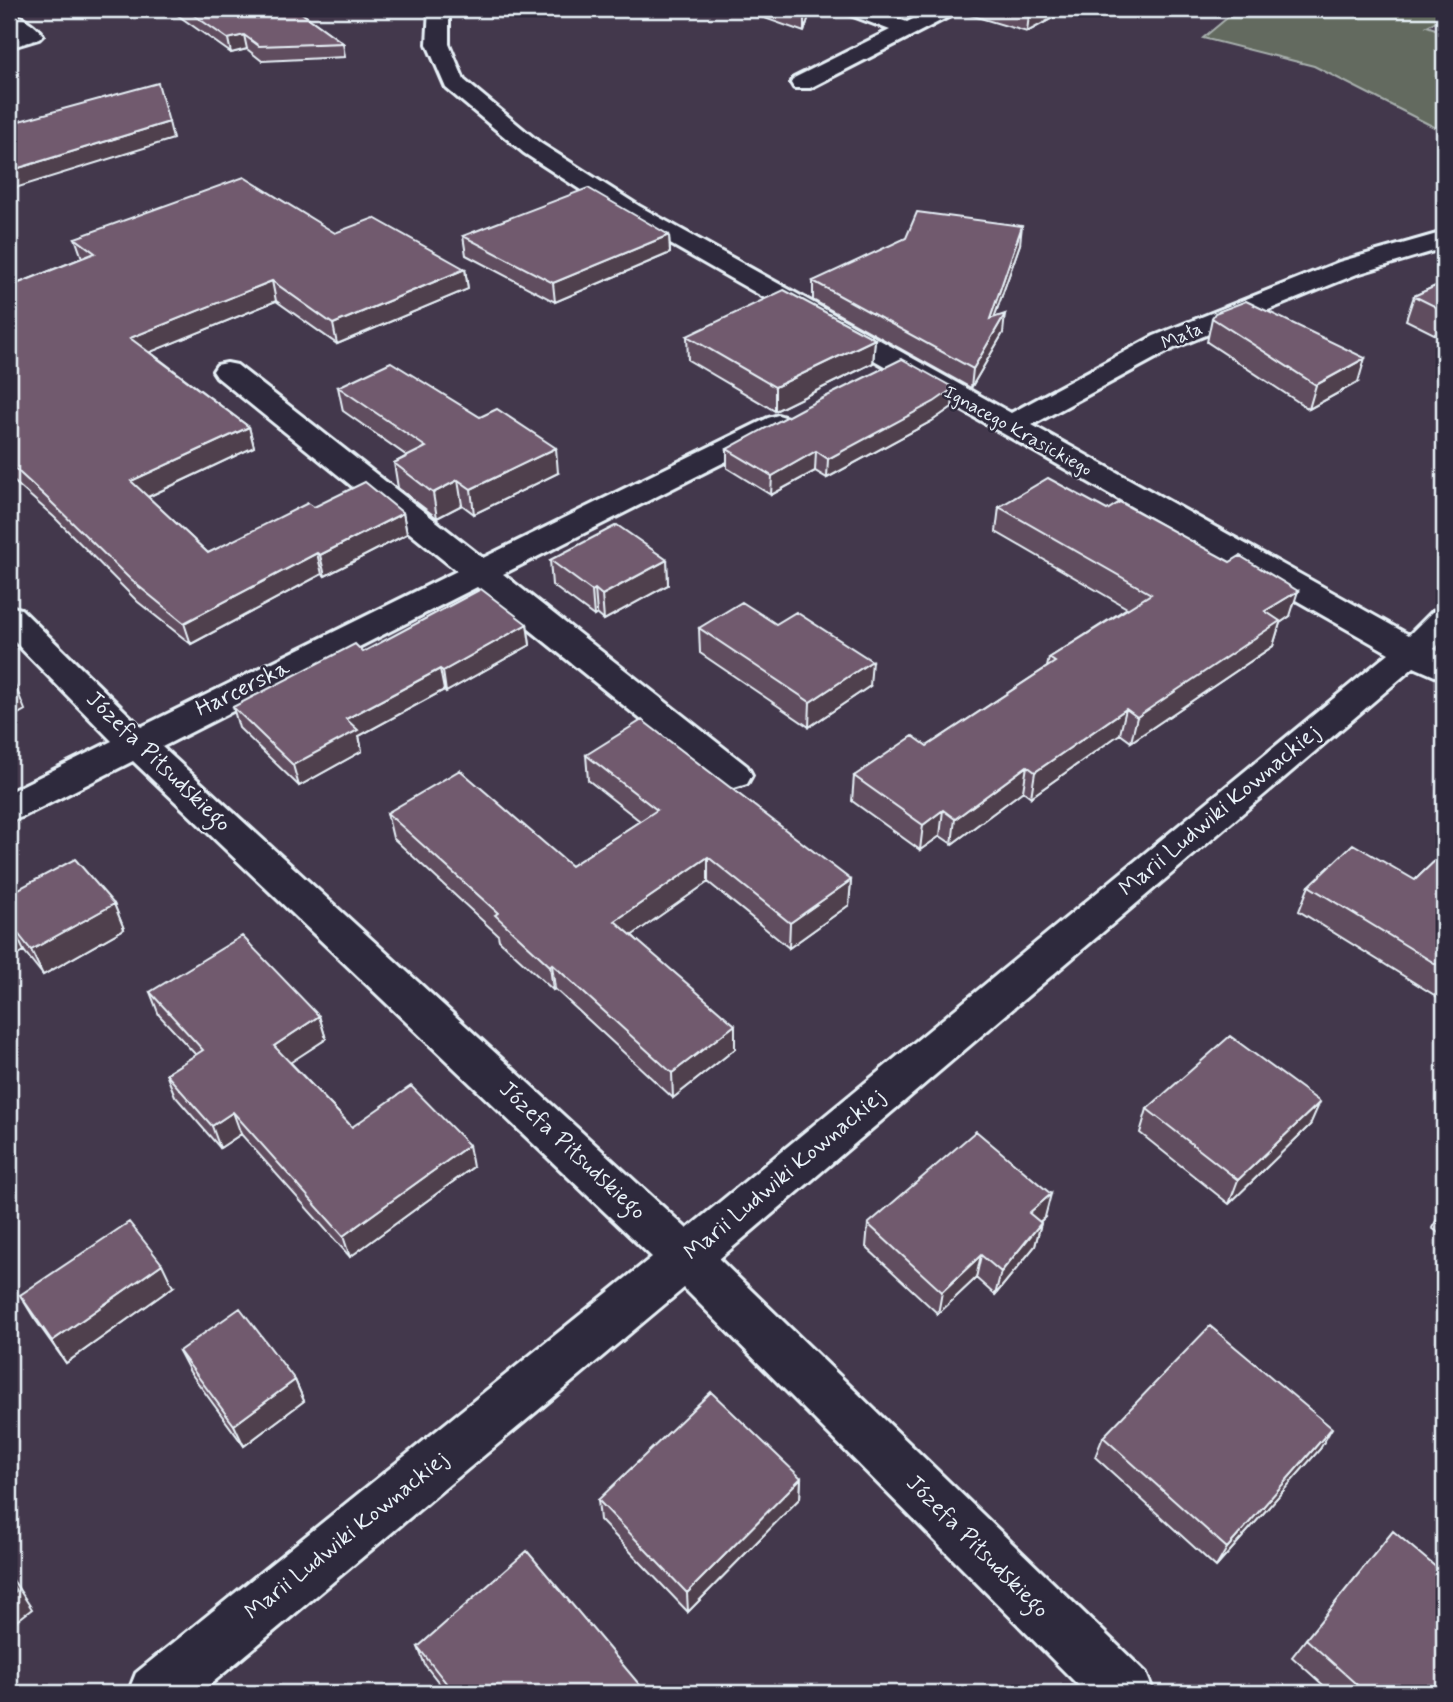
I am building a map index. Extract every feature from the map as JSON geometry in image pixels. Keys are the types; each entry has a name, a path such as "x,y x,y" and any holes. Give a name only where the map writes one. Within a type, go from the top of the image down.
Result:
{"street":[{"name":"Ignacego Krasickiego","path":"439,9 438,44 454,83 532,148 630,211 1427,660"},
{"path":"852,9 909,30"},
{"path":"802,83 949,9"},
{"path":"9,18 32,34 9,42"},
{"name":"Mała","path":"1008,426 1164,342 1348,268 1444,240"},
{"path":"862,382 899,364"},
{"path":"227,371 734,775"},
{"name":"Harcerska","path":"9,808 135,742 800,413"},
{"name":"Józefa Piłsudskiego","path":"9,617 135,742 686,1258 1126,1693"},
{"name":"Marii Ludwiki Kownackiej","path":"156,1693 686,1258 1427,660 1444,620"}],"shaded area":[{"path":"1238,9 1444,9 1444,17 1427,26 1444,32 1444,132 1314,66 1203,38"}],"building":[{"path":"185,9 296,9 343,43 259,46 244,35 228,39"},
{"path":"788,9 806,9 804,14"},
{"path":"1008,9 1040,9 1029,15"},
{"path":"158,83 169,122 9,171 9,121 12,123"},
{"path":"244,177 335,233 374,218 465,269 333,324 272,281 130,338 249,427 131,481 208,553 308,503 314,507 365,482 403,513 320,555 317,553 184,623 131,580 9,463 9,287 95,253 75,238"},
{"path":"588,188 669,235 553,283 463,236"},
{"path":"917,212 1022,226 990,319 1005,314 973,369 813,281 906,238"},
{"path":"1444,282 1444,311 1414,296"},
{"path":"784,290 875,339 775,387 687,336"},
{"path":"1246,301 1365,358 1316,385 1212,318 1215,313"},
{"path":"902,359 954,388 934,402 828,459 816,451 772,476 727,449 803,408"},
{"path":"391,362 480,417 497,409 556,448 471,489 458,480 433,493 394,463 426,447 338,387"},
{"path":"1048,478 1107,510 1120,502 1230,562 1240,556 1298,591 1265,611 1280,621 1137,717 1126,709 1035,772 1027,766 955,819 943,810 923,825 854,776 913,736 927,746 1055,662 1049,658 1151,594 999,507"},
{"path":"617,525 667,560 602,595 595,589 592,591 550,560"},
{"path":"481,589 527,624 443,671 440,669 346,719 358,730 293,765 233,707 355,644 363,652"},
{"path":"742,602 776,624 796,612 872,661 810,702 699,628"},
{"path":"642,720 851,880 790,923 708,857 615,921 735,1025 672,1073 552,964 550,966 495,915 498,913 387,813 460,770 571,866 657,810 586,755"},
{"path":"1353,844 1415,880 1444,852 1444,969 1309,886"},
{"path":"75,859 114,904 31,950 12,926 9,928 9,894"},
{"path":"242,936 319,1016 274,1046 352,1127 411,1086 469,1145 343,1236 233,1112 212,1126 166,1074 203,1050 150,992"},
{"path":"1230,1036 1320,1102 1238,1180 1147,1109"},
{"path":"976,1131 1051,1194 1029,1213 1041,1223 1001,1272 981,1255 942,1292 868,1224"},
{"path":"129,1222 162,1264 52,1341 20,1295"},
{"path":"240,1308 295,1380 234,1425 179,1351"},
{"path":"1210,1326 1332,1428 1227,1548 1103,1437"},
{"path":"711,1392 801,1478 687,1593 598,1500"},
{"path":"1393,1531 1444,1574 1444,1693 1366,1693 1306,1639"},
{"path":"527,1551 644,1690 641,1693 454,1693 418,1647"},
{"path":"9,1579 16,1591 9,1596"}]}
